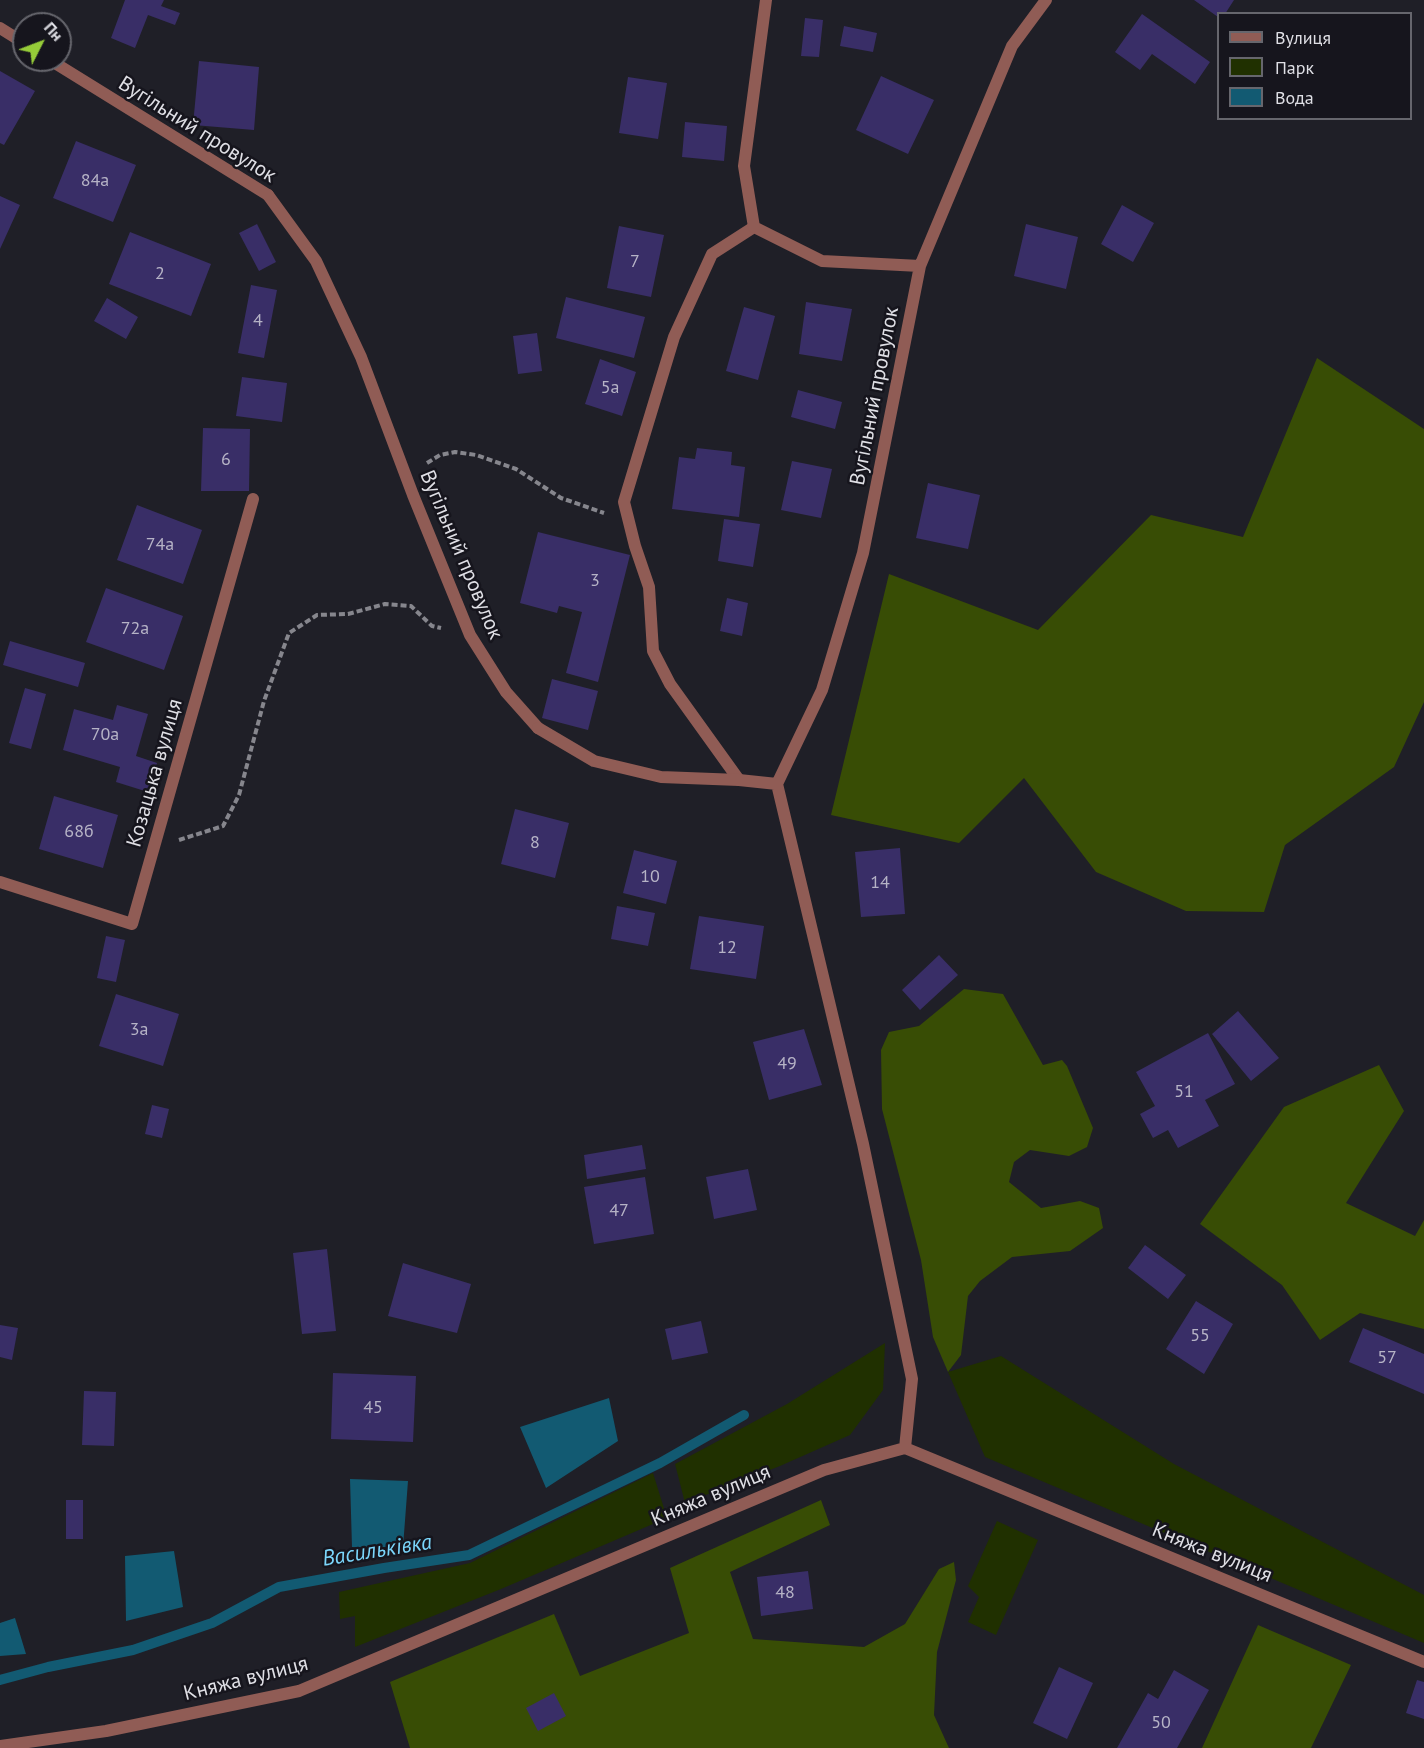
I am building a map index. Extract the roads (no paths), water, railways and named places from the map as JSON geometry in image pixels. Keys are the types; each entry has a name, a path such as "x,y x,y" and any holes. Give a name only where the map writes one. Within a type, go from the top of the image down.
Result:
{"street":[{"path":"754,227 744,166 766,0"},
{"name":"Вугільний провулок","path":"69,72 268,195 316,261 361,357 408,484 470,635 506,692 538,728 594,761 605,764 661,777 777,784 822,690 863,553 920,266 1012,46 1046,0"},
{"path":"754,227 822,261 920,266"},
{"path":"739,780 670,684 653,651 649,587 624,502 674,337 712,254 754,227"},
{"name":"Козацька вулиця","path":"0,882 132,924 253,499"},
{"path":"777,784 858,1121 912,1379 905,1448"},
{"name":"Княжа вулиця","path":"0,1746 106,1731 299,1691 824,1470 905,1448 1424,1662"}],"water":[{"path":"609,1398 618,1441 546,1488 520,1427"},
{"path":"350,1479 408,1481 403,1547 352,1547"},
{"path":"174,1551 183,1607 126,1621 125,1556"},
{"path":"15,1618 26,1654 0,1656 0,1623"}],"waterway":[{"name":"Васильківка","path":"0,1680 48,1667 133,1650 212,1623 279,1587 469,1555 660,1463 744,1415"}]}
